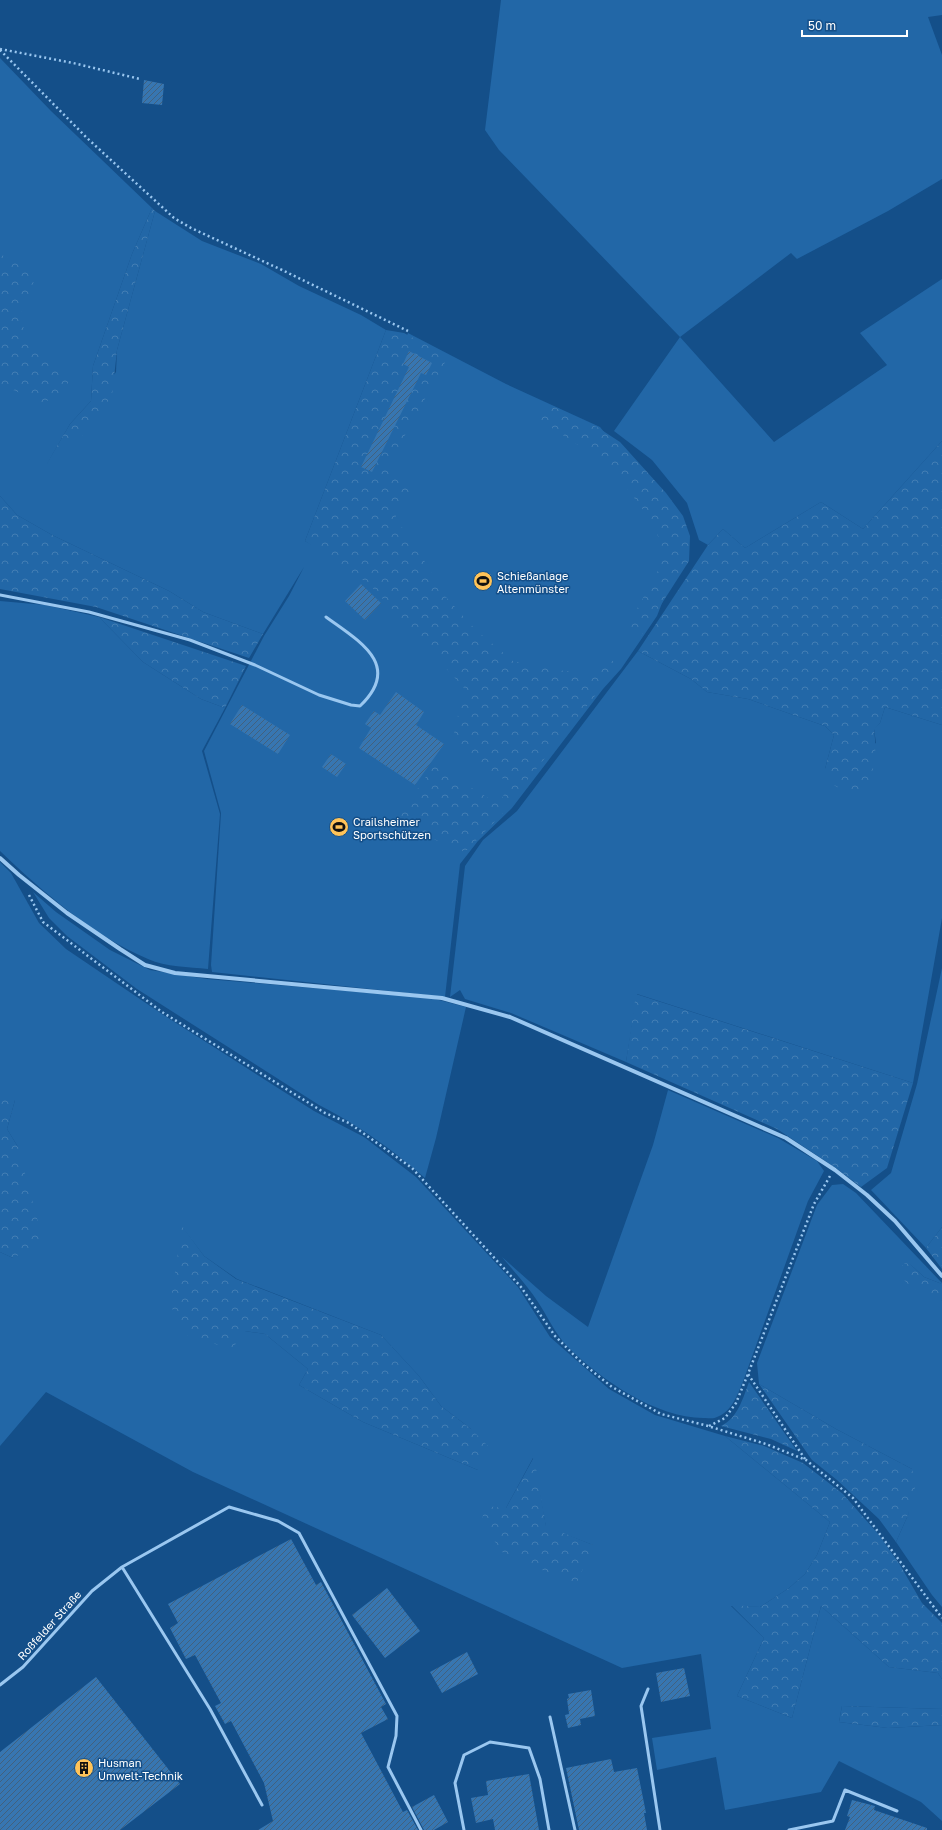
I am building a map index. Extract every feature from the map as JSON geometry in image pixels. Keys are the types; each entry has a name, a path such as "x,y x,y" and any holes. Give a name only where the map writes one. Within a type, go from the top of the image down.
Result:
{"street":[{"path":"0,858 67,913 145,964 175,973 442,998 510,1017 786,1138 835,1170 867,1195 895,1221 942,1276"}],"lane":[{"path":"0,595 89,612 190,640 255,665 320,695 351,705 360,706 366,700 379,679 378,665 361,642 326,617"},
{"name":"Roßfelder Straße","path":"0,1685 23,1667 92,1591 122,1567 229,1507 278,1521 299,1533 397,1716 396,1736 388,1767 421,1830"},
{"path":"122,1567 210,1709 262,1805"},
{"path":"648,1689 641,1706 660,1830"},
{"path":"550,1717 575,1830"},
{"path":"464,1830 455,1783 464,1755 490,1742 529,1748 540,1779 549,1830"},
{"path":"789,1830 833,1821 845,1790 896,1811"}],"path":[{"path":"0,50 73,63 140,79"},
{"path":"0,50 87,138 158,206 174,218 191,228 408,331"},
{"path":"19,875 43,922 162,1012 325,1113 349,1124 412,1168 521,1288 556,1336 581,1362 606,1382 661,1414 708,1426 766,1444 806,1460"},
{"path":"708,1426 725,1418 736,1403 814,1204 824,1184 835,1170"},
{"path":"748,1374 806,1460 853,1498 942,1618"}],"green space":[{"path":"501,0 942,0 942,15 928,17 942,55 942,179 888,211 797,259 791,253 680,337 499,150 485,130"},
{"path":"0,58 51,111 152,208 132,254 93,366 91,401 70,424 47,464 116,372 117,350 155,211 202,241 261,264 299,286 361,315 386,330 305,541 314,546 408,333 506,384 600,427 665,508 676,567 657,616 621,669 603,689 512,808 478,841 460,864 445,997 212,972 211,965 221,813 204,751 264,636 289,596 304,567 263,634 203,612 169,591 52,535 17,515 0,496"},
{"path":"152,208 155,211 117,350 112,396 84,434 46,465 70,424 91,401 93,366 132,254"},
{"path":"0,254 37,274 18,319 36,347 66,371 69,382 56,397 42,403 0,384"},
{"path":"942,279 942,441 863,529 821,502 745,548 723,529 708,545 699,540 687,503 652,460 614,431 680,337 774,442 887,365 860,333"},
{"path":"386,330 404,333 448,357 387,468 412,487 395,518 415,545 445,596 476,630 513,661 555,670 589,673 606,656 619,666 512,799 506,810 465,852 394,823 434,765 498,804 511,784 449,744 453,738 464,688 370,585 305,541"},
{"path":"545,403 597,427 620,442 666,493 683,516 690,536 689,561 641,636 626,629 660,567 662,547 653,523 623,483 592,454 538,419"},
{"path":"942,441 942,725 885,707 880,723 874,730 874,767 871,776 860,790 852,794 831,784 825,769 834,735 825,726 748,699 707,692 691,679 638,651 708,545 723,529 745,548 821,502 863,529"},
{"path":"0,496 17,515 52,535 169,591 203,612 263,634 249,658 96,607 0,589"},
{"path":"0,601 45,605 99,617 143,662 201,699 225,708 202,751 220,814 208,969 155,962 107,938 51,897 0,851"},
{"path":"99,617 246,666 225,708 201,699 143,662"},
{"path":"638,651 691,679 707,692 748,699 825,726 834,735 825,769 876,743 874,729 880,723 885,707 942,725 942,918 913,1083 637,994 626,1062 511,1013 465,999 460,990 450,997 465,866 483,840 517,811"},
{"path":"0,862 11,873 39,923 66,949 162,1014 314,1111 364,1137 416,1177 518,1287 550,1337 609,1389 655,1415 725,1436 830,1522 817,1555 805,1574 789,1588 760,1607 731,1606 764,1638 737,1696 792,1718 821,1606 889,1667 938,1673 942,1679 942,1709 842,1706 839,1722 888,1728 942,1725 942,1821 921,1802 839,1761 821,1792 725,1810 716,1757 657,1770 652,1738 711,1729 701,1654 622,1668 193,1472 46,1392 0,1446 0,1252 13,1258 18,1147 7,1129 15,1100 0,1100","holes":["182,1227 204,1256 237,1279 381,1335 419,1376 441,1406 471,1429 478,1470 363,1422 299,1385 308,1369 265,1334 245,1331","533,1458 546,1527 593,1545 502,1552 506,1508"]},
{"path":"33,892 56,912 110,950 150,970 207,979 431,998 466,1007 436,1138 425,1178 387,1147 361,1129 319,1105 137,989 67,936 49,918"},
{"path":"942,968 942,1227 926,1248 871,1190 891,1173 917,1084"},
{"path":"636,994 913,1083 887,1168 861,1187 836,1168 777,1129 626,1062"},
{"path":"668,1090 778,1138 817,1161 824,1171 808,1201 737,1396 731,1406 723,1414 714,1418 687,1417 650,1405 613,1384 581,1360 563,1342 534,1296 502,1257 546,1296 588,1327 653,1145"},
{"path":"0,1100 15,1100 7,1129 18,1147 42,1237 30,1249 13,1258 0,1252"},
{"path":"843,1184 856,1193 942,1283 924,1277 910,1264 942,1301 942,1607 932,1595 896,1542 908,1515 912,1469 836,1429 759,1384 757,1363 817,1205 832,1185"},
{"path":"182,1226 204,1256 236,1279 381,1335 419,1376 441,1406 471,1429 488,1446 478,1470 363,1422 299,1385 308,1369 265,1334 245,1331 232,1349 188,1336 170,1305"},
{"path":"942,1227 942,1269 926,1248"},
{"path":"905,1263 910,1264 924,1277 942,1284 942,1301 911,1287 900,1276 899,1269"},
{"path":"749,1382 797,1451 771,1439 721,1426 736,1413"},
{"path":"759,1384 836,1429 912,1469 916,1484 908,1515 896,1542 879,1519 837,1480 812,1460"},
{"path":"725,1436 764,1446 803,1463 843,1494 879,1535 900,1565 922,1603 942,1623 942,1679 938,1673 889,1667 821,1606 792,1718 737,1696 764,1638 731,1605 760,1607 789,1588 805,1574 817,1555 830,1522"},
{"path":"534,1457 546,1526 593,1545 576,1585 502,1552 482,1523 484,1506 506,1508"},
{"path":"842,1706 942,1709 942,1725 888,1728 839,1722"}],"building":[{"path":"144,80 164,84 162,105 142,103"},
{"path":"409,351 432,363 426,375 421,373 372,472 361,467 409,367 403,364"},
{"path":"361,584 381,603 365,620 345,601"},
{"name":"Crailsheimer Sportschützen","path":"396,692 424,712 416,725 444,744 415,785 359,748 371,728 365,724 374,711 380,715"},
{"path":"242,705 290,735 278,754 230,724"},
{"path":"331,754 346,764 337,777 322,767"},
{"path":"291,1539 316,1585 321,1582 386,1704 381,1707 388,1719 361,1733 403,1812 407,1810 418,1830 258,1830 273,1821 264,1783 231,1721 225,1724 215,1706 221,1703 195,1655 186,1659 170,1628 178,1623 168,1604"},
{"path":"387,1588 420,1631 385,1658 352,1615"},
{"path":"467,1652 478,1674 442,1693 430,1672"},
{"path":"684,1668 690,1696 661,1702 656,1673"},
{"name":"Husman Umwelt-Technik","path":"96,1677 180,1784 120,1830 0,1830 0,1752"},
{"path":"591,1690 595,1716 580,1719 581,1725 568,1728 565,1715 569,1714 567,1699 569,1698 568,1694"},
{"path":"611,1759 614,1772 637,1768 646,1813 644,1813 647,1830 579,1830 566,1768"},
{"path":"529,1774 539,1830 495,1830 493,1819 476,1823 471,1798 488,1795 486,1781"},
{"path":"434,1795 448,1822 434,1830 424,1830 412,1807"},
{"path":"852,1800 875,1806 874,1810 927,1828 927,1830 845,1830 850,1817 847,1816"}],"place":[{"name":"Schießanlage Altenmünster","path":"483,581"},
{"name":"Crailsheimer Sportschützen","path":"339,827"},
{"name":"Husman Umwelt-Technik","path":"84,1768"}]}
